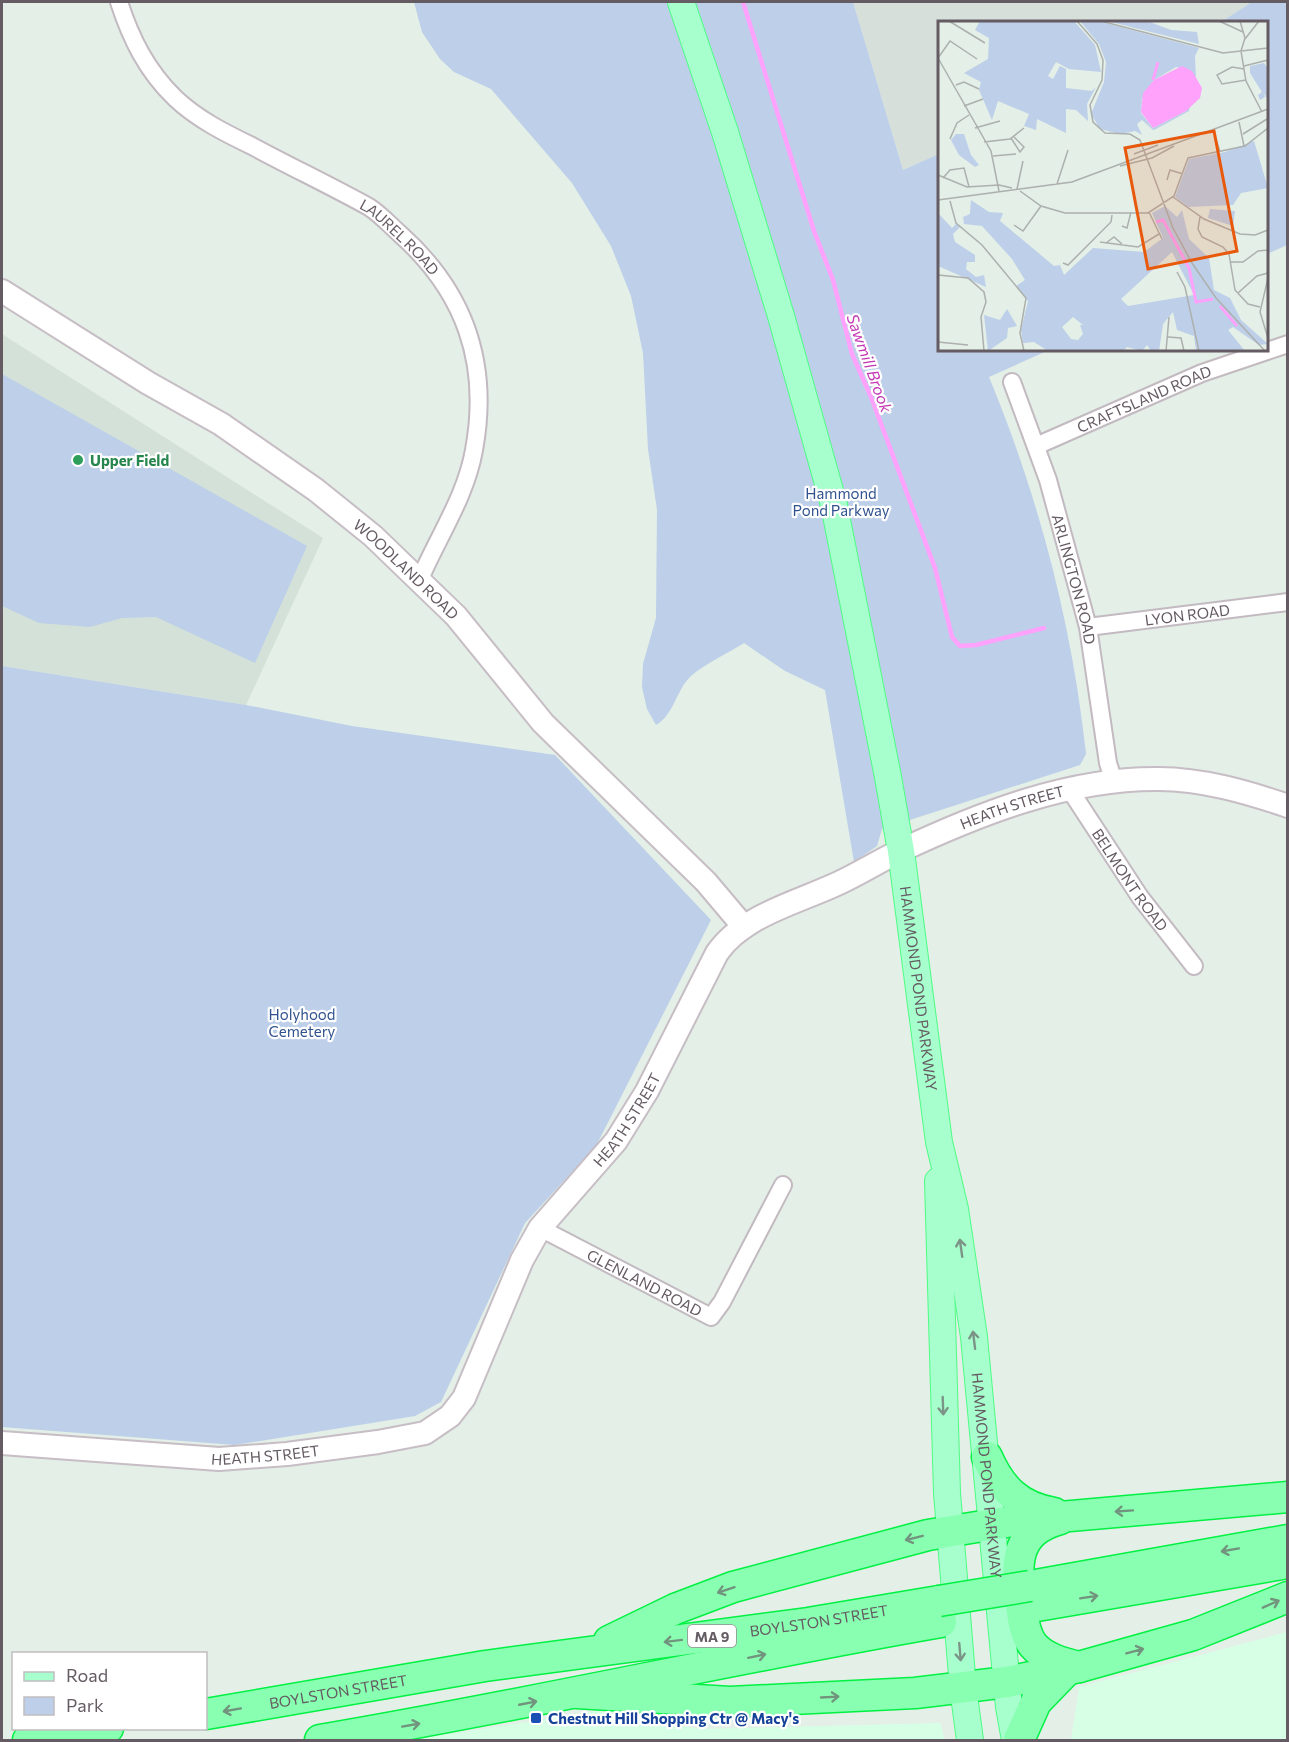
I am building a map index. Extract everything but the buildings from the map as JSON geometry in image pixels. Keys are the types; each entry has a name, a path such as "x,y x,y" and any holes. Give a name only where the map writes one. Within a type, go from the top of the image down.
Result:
{"highway":[{"path":"987,1457 999,1482 1014,1498 1038,1510 1072,1515"},
{"path":"584,1653 675,1609 734,1587 905,1540 993,1524 1072,1515 1287,1497"},
{"path":"1072,1515 1044,1525 1035,1531 1019,1554 1018,1573 1023,1620 1029,1639 1050,1657 1073,1668"},
{"name":"BOYLSTON STREET","path":"1031,1596 1287,1540"},
{"name":"BOYLSTON STREET","path":"207,1714 485,1666 808,1623 940,1611 1031,1596 1287,1563"},
{"path":"577,1693 730,1702 963,1688 1007,1683 1073,1668 1215,1628 1287,1596"},
{"name":"BOYLSTON STREET","path":"320,1740 577,1693 822,1643 940,1611"},
{"path":"1017,1740 1036,1702 1073,1668"},
{"path":"28,1740 95,1730"}],"main road":[{"name":"HAMMOND POND PARKWAY","path":"681,2 725,132 772,284 834,505 901,851 939,1142 960,1236 987,1457 1007,1683 1017,1740"},
{"name":"HAMMOND POND PARKWAY","path":"939,1142 938,1230 950,1531 963,1688 970,1740"}],"street":[{"name":"LAUREL ROAD","path":"119,2 131,37 152,73 176,99 225,133 371,209 413,246 449,288 468,331 478,370 479,416 474,452 463,489 420,579"},
{"name":"WOODLAND ROAD","path":"2,291 148,383 221,424 316,490 373,536 456,616 543,723 706,882 744,927"},
{"name":"CRAFTSLAND ROAD","path":"1268,350 1287,344"},
{"name":"CRAFTSLAND ROAD","path":"1036,446 1202,373 1266,351"},
{"name":"ARLINGTON ROAD","path":"1012,382 1036,446 1088,627 1108,763 1114,782"},
{"name":"LYON ROAD","path":"1088,627 1287,602"},
{"name":"HEATH STREET","path":"2,1443 219,1459 367,1444 425,1433 450,1416 464,1398 522,1260 540,1228 616,1141 647,1091 717,953 728,937 744,927 901,851 1005,807 1070,790 1114,782 1159,779 1191,782 1287,806"},
{"name":"BELMONT ROAD","path":"1070,790 1140,897 1194,966"},
{"name":"GLENLAND ROAD","path":"540,1228 711,1317 727,1292 783,1185"}],"shaded area":[{"path":"853,2 1252,2 1223,21 938,21 938,154 903,170"},
{"name":"Upper Field","path":"2,334 323,538 246,705 2,666"},
{"path":"1287,1632 1287,1740 1071,1740 1079,1687"},
{"path":"596,1711 700,1729 940,1723 945,1740 412,1740"}],"green space":[{"name":"Hammond Pond Parkway","path":"414,2 853,2 903,170 938,154 938,351 1047,351 989,377 1023,469 1051,562 1080,705 1086,754 1080,765 882,829 877,846 854,862 825,690 785,671 744,643 691,676 667,715 656,725 647,709 642,687 643,664 656,618 657,510 648,449 643,353 631,296 611,246 572,183 491,89 454,72 440,59 422,32"},
{"path":"1252,2 1287,2 1287,245 1268,254 1268,21 1223,21"},
{"name":"Upper Field","path":"2,374 307,546 255,663 156,617 122,618 90,627 39,623 2,606"},
{"name":"Holyhood Cemetery","path":"2,666 246,705 352,726 555,755 711,920 596,1146 525,1223 441,1402 415,1416 235,1445 2,1427"}],"waterway":[{"name":"Sawmill Brook","path":"743,2 814,231 833,280 852,354 871,397 935,568 952,637 960,646 976,645 1044,628"}],"place":[{"name":"Upper Field","path":"78,460"},
{"name":"Chestnut Hill Shopping Ctr @ Macy's","path":"536,1718"}]}
